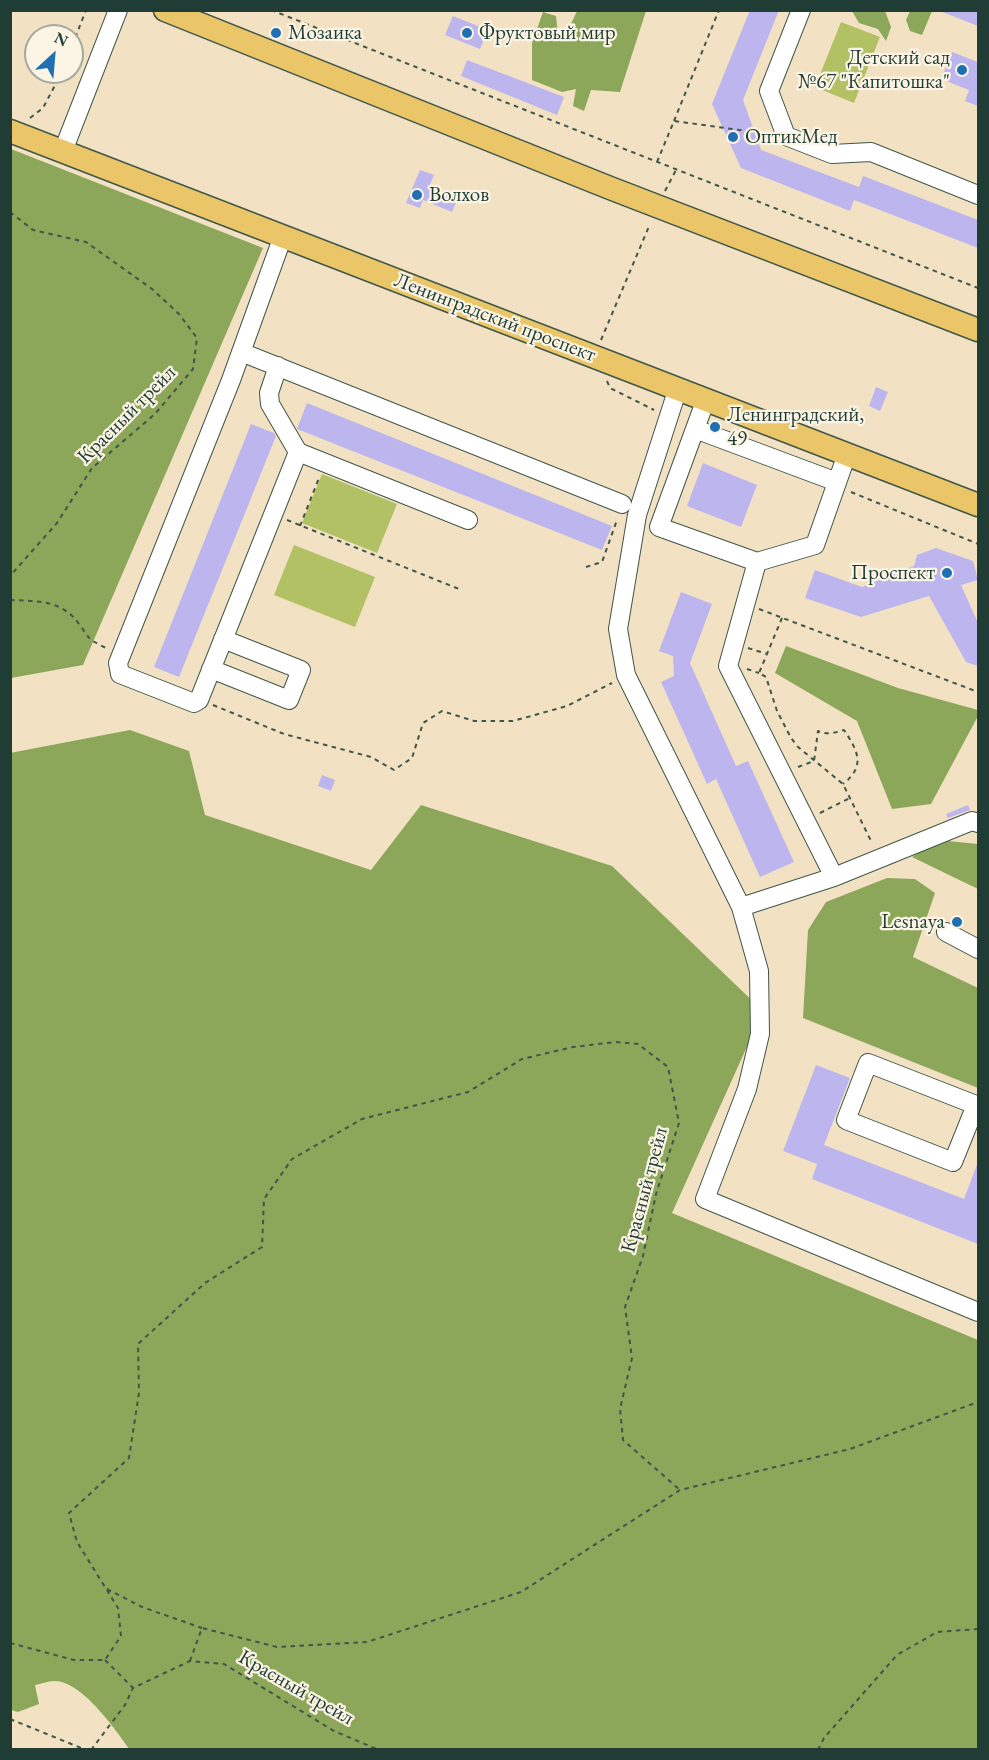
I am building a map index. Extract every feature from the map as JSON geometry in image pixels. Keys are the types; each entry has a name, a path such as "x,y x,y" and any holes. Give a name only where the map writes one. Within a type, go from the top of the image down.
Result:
{"main road":[{"path":"165,10 658,206 978,330"},
{"name":"Ленинградский проспект","path":"11,132 978,505"}],"street":[{"path":"63,151 118,10"},
{"path":"801,10 769,91 786,136 832,154 871,152 978,195"},
{"path":"283,236 241,352 118,663 120,674 194,703 199,700 298,452"},
{"path":"241,352 622,504"},
{"path":"278,366 269,393 270,404 298,452 468,520"},
{"path":"678,388 638,514 618,629 626,675 741,907 759,971 760,1034 747,1089 705,1199 978,1311"},
{"path":"706,399 659,527 757,562 815,545 847,454"},
{"path":"695,429 837,482"},
{"path":"757,562 728,666 834,877"},
{"path":"211,669 289,700 301,670 224,639"},
{"path":"741,907 834,877 972,821 978,823"},
{"path":"946,932 978,949"},
{"path":"868,1063 977,1105 953,1162 846,1120 868,1063"}],"path":[{"path":"81,24 86,10"},
{"path":"271,10 978,288"},
{"path":"657,162 718,10"},
{"path":"11,132 44,108 56,84"},
{"path":"674,121 786,136"},
{"path":"668,417 610,388 595,356 658,206 676,170"},
{"name":"Красный трейл","path":"10,212 33,230 86,242 152,289 179,314 197,338 193,369 155,414 92,468 57,523 10,576"},
{"path":"300,526 326,463"},
{"path":"837,482 855,495 978,544"},
{"path":"273,515 459,589"},
{"path":"10,600 45,601 61,607 78,622 88,639 121,655"},
{"path":"745,604 978,692"},
{"path":"782,618 759,673 766,677 777,711 791,738 814,761 843,784 873,845"},
{"path":"199,700 284,734 371,757 394,770 412,758 423,723 442,711 474,721 513,721 567,706 626,675"},
{"path":"814,761 818,731 824,734 844,730 859,759 856,772 843,784"},
{"path":"793,770 814,761"},
{"path":"815,815 850,798"},
{"name":"Красный трейл","path":"105,1660 121,1636 118,1608 77,1542 69,1513 129,1458 139,1393 138,1344 205,1283 262,1247 264,1199 292,1159 362,1119 468,1092 522,1059 573,1047 616,1042 638,1044 668,1067 678,1123 656,1194 643,1256 625,1307 632,1358 620,1409 623,1440 680,1490"},
{"path":"105,1588 142,1607 202,1628 277,1647 367,1642 521,1592 680,1490 850,1449 978,1402"},
{"path":"91,1749 125,1705 133,1688 190,1661 202,1628"},
{"path":"818,1749 824,1738 897,1655 937,1632 978,1629"},
{"path":"10,1642 74,1660 105,1660 133,1688"},
{"name":"Красный трейл","path":"190,1661 224,1664 334,1731 379,1749"},
{"path":"10,1719 86,1749"}],"green space":[{"path":"577,11 646,11 620,92 591,90 584,111 573,106 576,89 562,92 532,80 532,43 543,12 556,16 558,35 571,24"},
{"path":"852,11 885,11 891,27 886,41 878,29 859,23"},
{"path":"910,11 932,11 922,35 910,31 906,20"},
{"path":"841,22 880,37 854,103 815,87"},
{"path":"11,149 263,248 83,665 11,678"},
{"path":"322,474 397,504 377,553 302,523"},
{"path":"294,545 375,577 355,627 274,595"},
{"path":"786,646 898,688 978,710 978,716 931,804 892,809 857,721 775,673"},
{"path":"130,730 189,751 205,815 371,870 421,805 612,866 763,1011 672,1213 978,1340 978,1749 130,1750 97,1708 86,1697 64,1683 52,1681 35,1685 39,1704 18,1712 11,1710 10,753"},
{"path":"938,840 978,844 978,889 912,857"},
{"path":"887,878 915,879 935,893 913,957 978,988 978,1088 803,1018 808,930 826,902"}],"building":[{"path":"750,10 779,10 743,100 761,150 859,187 863,176 978,220 978,248 854,200 850,211 741,168 712,104"},
{"name":"Детский сад №67 \"Капитошка\"","path":"978,10 978,26 940,11"},
{"name":"Фруктовый мир","path":"453,16 488,30 480,49 445,35"},
{"name":"Детский сад №67 \"Капитошка\"","path":"952,52 978,62 978,106 965,101 969,90 941,79"},
{"path":"467,60 564,97 557,115 461,76"},
{"path":"420,170 434,175 429,187 458,198 452,212 423,200 420,208 406,203"},
{"path":"876,387 888,392 880,411 869,406"},
{"path":"307,403 612,526 602,550 297,429"},
{"path":"251,424 274,433 276,436 179,677 154,667"},
{"path":"703,463 757,485 741,527 687,506"},
{"path":"936,548 973,561 978,580 961,585 978,623 978,666 966,662 929,596 861,617 805,598 815,570 862,587 914,566 917,555"},
{"path":"681,592 712,604 690,663 736,766 748,761 794,862 760,877 716,779 707,784 661,682 674,676 673,656 659,651"},
{"path":"322,775 335,780 331,791 318,786"},
{"path":"968,805 970,810 948,818 946,814"},
{"path":"816,1065 850,1078 824,1145 964,1199 978,1162 978,1244 812,1179 817,1164 783,1151"}],"place":[{"name":"Мозаика","path":"276,33"},
{"name":"Фруктовый мир","path":"467,33"},
{"name":"Детский сад №67 \"Капитошка\"","path":"962,70"},
{"name":"ОптикМед","path":"733,137"},
{"name":"Волхов","path":"417,195"},
{"name":"Ленинградский, 49","path":"715,427"},
{"name":"Проспект","path":"947,573"},
{"name":"Lesnaya","path":"957,922"}]}
